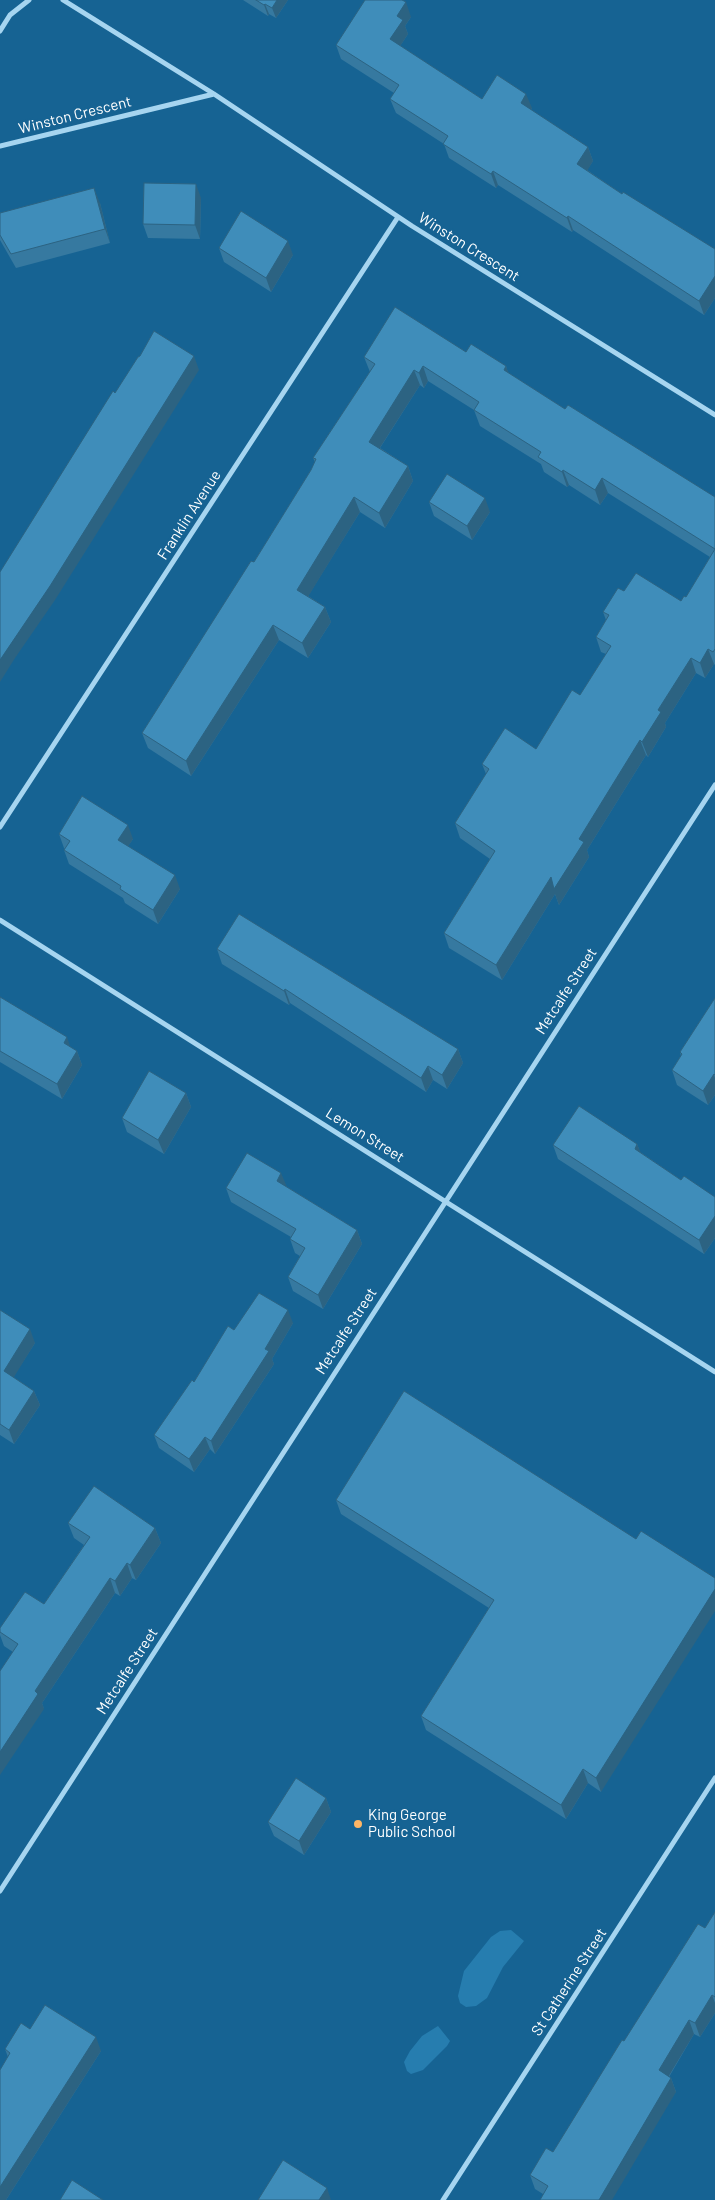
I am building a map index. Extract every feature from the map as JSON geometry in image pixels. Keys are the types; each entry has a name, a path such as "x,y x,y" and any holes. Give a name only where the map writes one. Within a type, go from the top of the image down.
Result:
{"street":[{"path":"0,31 10,15 28,0"},
{"name":"Winston Crescent","path":"63,0 214,94 398,217 715,415"},
{"name":"Winston Crescent","path":"0,146 214,94"},
{"name":"Franklin Avenue","path":"0,827 398,217"},
{"name":"Metcalfe Street","path":"0,1891 715,785"},
{"name":"Lemon Street","path":"0,920 715,1372"},
{"name":"St Catherine Street","path":"443,2200 715,1778"}],"shaded area":[{"path":"511,1930 524,1941 503,1967 487,1998 476,2006 466,2007 460,2003 458,1996 464,1971 491,1937 500,1931"},
{"path":"438,2026 450,2041 423,2070 411,2074 407,2071 404,2062 410,2051 422,2036"}],"building":[{"path":"256,0 277,0 272,8"},
{"path":"365,0 402,0 406,2 397,16 403,20 390,39 482,99 497,75 526,94 521,103 588,147 577,164 622,194 623,192 715,249 715,276 699,301 568,216 567,218 493,171 491,174 443,144 448,136 390,99 399,85 336,45"},
{"path":"144,183 196,184 195,225 143,224"},
{"path":"94,188 105,229 11,254 0,235 0,213"},
{"path":"241,211 288,241 266,278 219,248"},
{"path":"395,307 466,352 471,344 506,366 504,370 565,409 568,405 715,497 715,549 602,478 595,490 538,457 541,452 474,410 479,402 423,366 419,373 414,370 369,442 408,466 379,513 354,497 297,590 325,607 302,643 273,625 186,761 142,733 251,561 254,562 311,470 316,459 313,458 375,364 364,357"},
{"path":"154,331 194,356 50,586 0,660 0,572 113,391 115,393"},
{"path":"447,474 485,498 467,526 429,502"},
{"path":"715,549 715,649 713,652 708,649 700,663 691,658 658,710 661,712 642,742 640,740 579,839 584,842 554,889 551,877 496,965 444,933 495,851 455,823 489,769 482,764 505,728 536,749 572,690 580,695 611,646 596,637 609,615 603,612 618,588 624,591 636,573 681,601 684,596 686,597"},
{"path":"82,796 128,825 118,840 175,875 153,910 120,889 121,886 64,850 70,841 59,834"},
{"path":"239,914 458,1049 442,1075 428,1066 421,1078 285,989 284,991 217,949"},
{"path":"0,997 67,1037 64,1043 77,1051 57,1084 0,1051"},
{"path":"715,998 715,1075 703,1091 672,1070 682,1054 680,1052"},
{"path":"149,1071 186,1093 158,1140 122,1118"},
{"path":"579,1106 637,1144 635,1149 681,1180 684,1176 715,1197 715,1216 699,1240 553,1145"},
{"path":"247,1153 281,1173 277,1181 357,1230 318,1295 288,1277 305,1248 290,1239 296,1229 226,1188"},
{"path":"259,1293 288,1310 265,1349 269,1351 211,1441 205,1437 189,1459 154,1435 192,1380 194,1382 228,1326 234,1330"},
{"path":"0,1310 30,1329 4,1371 34,1391 9,1430 0,1424"},
{"path":"404,1391 636,1539 641,1531 715,1578 715,1589 596,1778 583,1769 561,1805 421,1716 494,1600 336,1500"},
{"path":"94,1486 155,1528 130,1565 127,1563 115,1581 110,1578 35,1691 38,1694 0,1752 0,1671 18,1644 0,1632 0,1628 25,1592 44,1604 90,1537 68,1523"},
{"path":"296,1778 326,1798 299,1841 268,1822"},
{"path":"715,1912 715,1997 712,1995 695,2023 689,2020 659,2070 671,2078 599,2200 540,2200 548,2186 530,2175 546,2148 553,2152 622,2040 624,2041 698,1924 705,1928"},
{"path":"45,2005 96,2037 0,2187 0,2070 10,2053 5,2049 21,2023 30,2029"},
{"path":"283,2160 327,2188 319,2200 258,2200"},
{"path":"72,2180 103,2200 60,2200"}],"place":[{"name":"King George Public School","path":"358,1824"}]}
